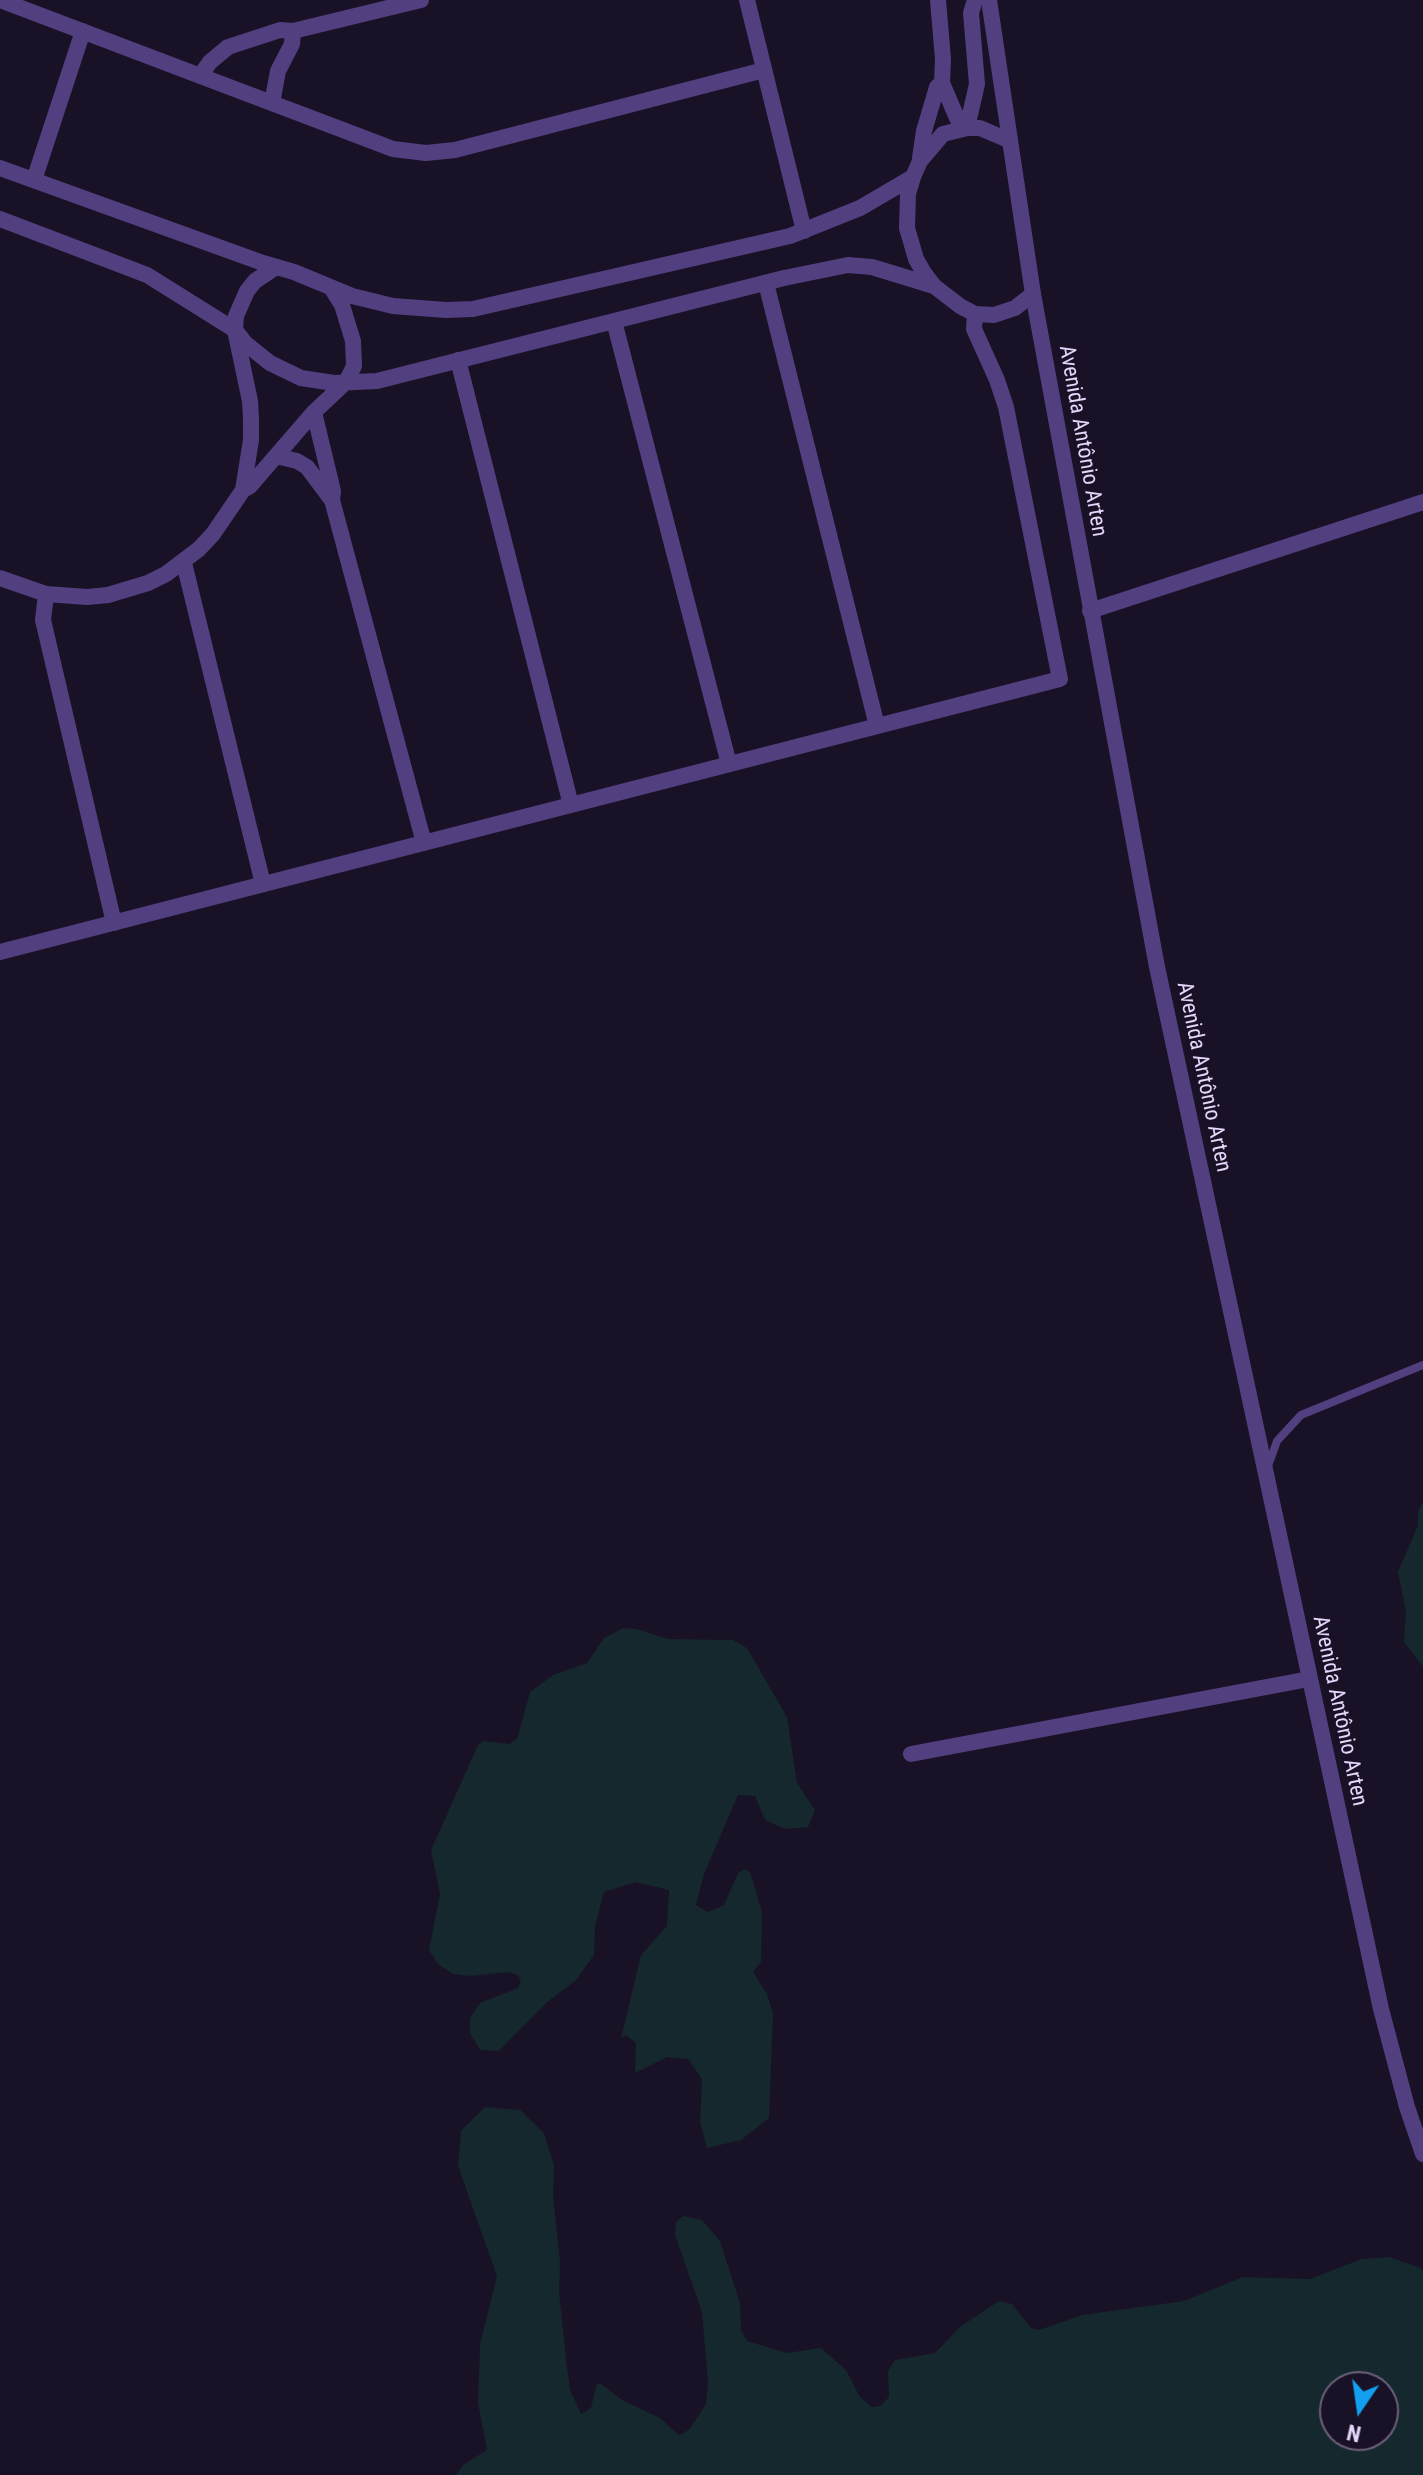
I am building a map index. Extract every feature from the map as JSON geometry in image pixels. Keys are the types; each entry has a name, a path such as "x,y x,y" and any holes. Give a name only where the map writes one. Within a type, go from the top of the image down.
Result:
{"street":[{"path":"200,76 210,62 228,47 280,30 293,31 421,0"},
{"path":"747,0 804,231"},
{"path":"938,0 942,83 957,118 967,128"},
{"path":"967,128 977,84 971,13 975,0"},
{"name":"Avenida Antônio Arten","path":"989,0 1033,294 1157,967 1381,2009 1423,2154"},
{"path":"11,2 393,149 426,153 455,150 764,70"},
{"path":"34,180 83,31"},
{"path":"272,103 278,71 292,44 293,31"},
{"path":"942,83 937,87 908,194 907,228 916,259 934,286 975,314 1003,313 1033,294"},
{"path":"0,168 332,289 420,310 473,309 804,231 860,208 916,169 943,134 967,128 990,131 1008,140"},
{"path":"0,219 124,264 170,288 235,330 257,354 284,371 317,382 377,381 848,265 872,267 934,286"},
{"path":"0,578 46,594 108,595 148,583 184,563 213,534 243,490 251,440 250,401 235,330 241,303 255,281 276,267"},
{"path":"766,283 877,726"},
{"path":"243,490 250,486 314,412 346,382 354,366 353,341 342,305 332,289"},
{"path":"0,952 1060,679 1006,407 974,329 975,314"},
{"path":"614,321 729,764"},
{"path":"458,360 571,805"},
{"path":"314,412 333,491 332,500 424,843"},
{"path":"276,456 307,467 332,500"},
{"path":"1090,611 1423,502"},
{"path":"184,563 263,884"},
{"path":"46,594 43,620 114,923"},
{"path":"911,1754 1309,1679"}],"lane":[{"path":"1265,1474 1277,1441 1301,1415 1423,1365"}],"shaded area":[{"path":"1423,1501 1423,1667 1404,1642 1406,1612 1398,1572 1418,1525 1418,1513"},
{"path":"623,1628 668,1639 733,1640 747,1648 787,1717 797,1783 815,1810 808,1827 785,1829 765,1820 755,1796 738,1795 704,1874 696,1905 708,1912 724,1905 738,1873 745,1869 750,1872 762,1912 761,1962 753,1972 767,1994 773,2013 769,2118 741,2140 707,2148 700,2122 702,2079 688,2059 667,2057 635,2073 636,2043 626,2035 621,2038 641,1955 667,1926 669,1890 636,1882 604,1892 595,1926 594,1955 576,1980 546,2003 499,2051 480,2050 470,2033 470,2018 480,2003 518,1988 521,1981 518,1975 508,1972 470,1976 453,1974 438,1964 429,1950 440,1894 431,1850 478,1745 483,1741 509,1744 517,1739 530,1692 553,1675 587,1663 604,1638"},
{"path":"485,2107 520,2110 544,2133 554,2165 559,2292 570,2390 581,2414 591,2408 596,2386 600,2383 622,2400 660,2418 679,2435 689,2430 706,2404 708,2382 702,2312 675,2235 676,2222 683,2216 702,2220 720,2241 740,2303 741,2330 747,2341 787,2353 821,2348 846,2370 860,2397 872,2407 880,2406 889,2397 888,2371 895,2360 935,2353 961,2326 999,2301 1012,2304 1031,2328 1039,2330 1082,2315 1184,2301 1243,2277 1310,2279 1362,2259 1389,2257 1423,2271 1423,2475 456,2475 463,2465 487,2450 478,2403 480,2344 497,2276 458,2166 461,2131"}]}
